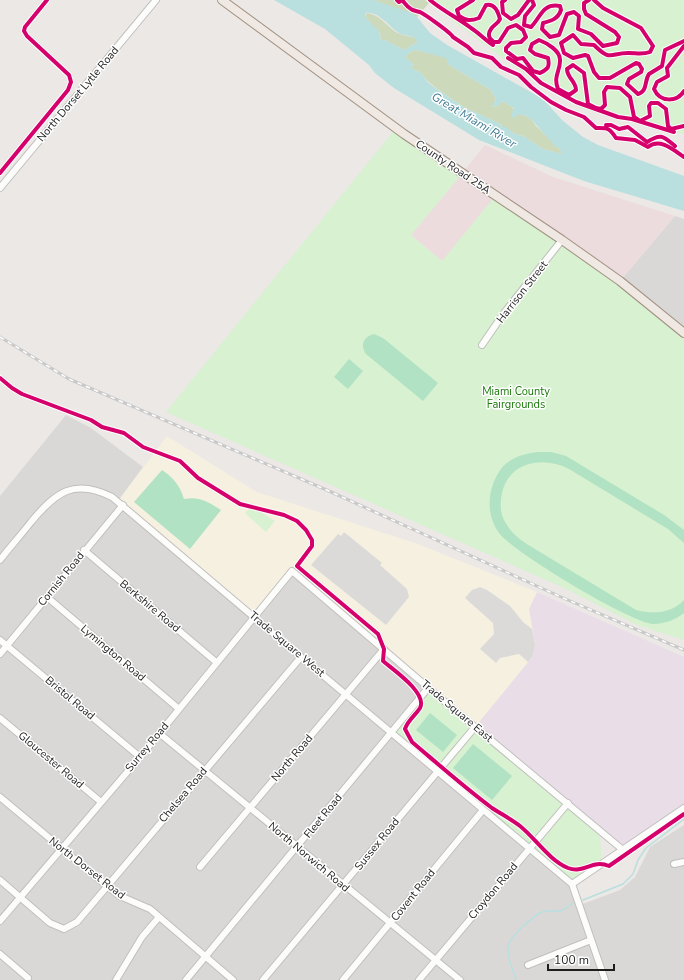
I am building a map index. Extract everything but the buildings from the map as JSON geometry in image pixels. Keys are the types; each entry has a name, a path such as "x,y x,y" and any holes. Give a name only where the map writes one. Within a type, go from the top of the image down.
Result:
{"main road":[{"name":"County Road 25A","path":"222,0 404,134 562,240 620,281 684,333"}],"street":[{"name":"North Dorset Lytle Road","path":"0,188 156,0"},
{"name":"Harrison Street","path":"482,345 504,313 562,240"},
{"name":"Trade Square West","path":"0,560 48,503 53,498 68,490 87,488 100,491 123,504 300,657 346,693 436,771 572,884"},
{"name":"Cornish Road","path":"0,654 123,504"},
{"name":"Berkshire Road","path":"84,550 216,662"},
{"name":"Surrey Road","path":"0,921 60,848 140,757 216,662 292,571"},
{"name":"Trade Square East","path":"292,571 428,688 623,850"},
{"name":"Lymington Road","path":"47,597 179,709"},
{"name":"Bristol Road","path":"0,640 140,757"},
{"name":"North Road","path":"200,867 384,649"},
{"name":"Chelsea Road","path":"20,897 50,923 64,929 77,922 300,657"},
{"name":"Fleet Road","path":"186,980 428,688"},
{"name":"Gloucester Road","path":"0,718 101,802"},
{"name":"Sussex Road","path":"263,980 436,771 475,727"},
{"name":"North Norwich Road","path":"159,733 460,980"},
{"name":"North Dorset Road","path":"0,797 120,896 150,909 233,980"},
{"name":"Croydon Road","path":"419,980 568,803"},
{"path":"605,980 572,884 684,808"},
{"name":"Covent Road","path":"343,980 483,810"},
{"path":"674,864 684,862"},
{"path":"0,880 20,897"},
{"path":"116,980 142,937 159,917"},
{"path":"528,965 591,940"},
{"path":"0,954 28,978"}],"shaded area":[{"path":"485,145 553,177 675,216 620,281 442,261 411,235"},
{"path":"675,216 684,219 684,333 620,281"},
{"path":"66,415 91,428 143,467 118,501 292,571 417,678 572,884 580,905 620,890 635,877 650,847 684,825 684,980 0,980 0,496"},
{"path":"167,436 257,492 418,544 537,592 529,609 535,645 533,656 475,727 292,572 254,617 118,501"},
{"path":"344,532 382,563 380,565 407,589 409,597 386,625 311,565 338,534 341,536"},
{"path":"480,587 487,590 510,606 523,622 532,629 535,645 533,656 528,662 519,654 500,658 496,663 480,649 494,634 493,623 465,598 472,590"},
{"path":"537,592 684,657 684,808 623,850 475,727 533,656 535,645 529,609"}],"green space":[{"path":"373,0 425,0 429,3 417,17"},
{"path":"425,0 684,0 684,134 663,131 581,108 551,91 508,62"},
{"path":"367,13 377,16 396,32 405,36 416,38 418,40 417,42 404,50 385,40 381,40 380,33 365,17"},
{"path":"416,50 446,57 449,65 491,90 496,99 492,107 498,106 502,101 512,107 518,114 531,119 536,126 559,148 562,154 543,149 523,136 513,133 505,127 501,128 502,125 466,108 445,94 424,76 409,67 414,65 405,57 410,52"},
{"name":"Miami County Fairgrounds","path":"396,128 462,174 411,235 442,261 495,196 562,240 684,333 684,640 637,625 564,588 166,412"},
{"path":"374,334 383,338 438,383 423,401 366,354 363,348 365,339"},
{"path":"349,359 363,371 348,389 334,377"},
{"path":"551,452 566,456 664,515 684,530 684,543 668,529 569,469 559,465 539,462 520,468 512,474 506,482 501,496 501,510 506,524 512,532 530,546 636,610 662,612 679,605 684,600 684,613 673,620 653,624 621,612 548,570 526,555 499,533 490,513 491,491 496,477 503,466 513,459 525,454"},
{"path":"162,470 176,483 181,490 184,499 194,498 204,500 221,510 190,549 134,502"},
{"path":"249,509 256,509 275,521 266,532 245,513"},
{"path":"428,688 593,824 600,837 602,864 572,884 390,732"},
{"path":"430,713 457,735 443,752 416,730"},
{"path":"473,744 512,776 492,800 453,768"}],"water":[{"name":"Great Miami River","path":"274,0 373,0 411,13 417,17 430,33 447,45 543,99 562,120 583,137 598,145 684,176 684,211 584,181 479,140 394,88 375,73 369,65 325,29","holes":["366,13 375,14 399,33 412,37 416,39 417,42 404,50 385,40 381,40 379,31 365,17","416,50 446,58 449,65 491,90 496,99 492,107 498,106 502,101 514,108 511,115 515,119 518,114 531,119 555,146 559,148 562,154 543,149 523,136 513,133 505,126 501,128 502,125 466,108 438,90 428,82 424,76 410,67 414,65 405,57 410,52"]}],"waterway":[{"path":"583,900 623,884 633,874 638,860 646,848 684,819"},
{"path":"516,980 508,955 508,947 512,938 522,927 538,914 547,911 564,910 573,903"}],"railway":[{"path":"0,337 69,379 329,491 561,597 684,650"}],"cycle path":[{"path":"0,173 68,90 71,82 69,75 27,36 24,31 25,27 47,0"},
{"path":"397,0 399,2 402,0 412,10 420,12 474,53 492,58 501,67 519,75 531,87 551,102 584,117 596,128 608,129 616,138 635,140 648,147 653,144 662,144 684,157"},
{"path":"430,0 493,45"},
{"path":"473,0 457,10 459,16 466,20 476,19 479,18 486,5 492,5 497,11 500,19 492,28 489,34 490,38 496,42 499,42 508,28 516,25 523,30 526,37 521,42 511,43 506,48 506,51 517,59 523,58 533,71 540,73 547,69 549,64 548,58 535,54 530,50 532,44 539,40 549,45 556,51 560,57 556,77 558,89 569,95 576,90 575,84 567,72 567,69 573,65 584,73 588,104 601,109 605,105 604,92 607,87 620,88 630,97 634,117 640,121 650,116 649,106 651,103 658,103 666,109 668,126 671,129 684,126"},
{"path":"505,0 502,2 503,13 511,19 518,15 529,0"},
{"path":"532,0 534,5 525,16 524,25 531,27 546,9 549,7 560,6 561,10 556,18 543,23 542,29 550,37 559,35 567,14 574,12 579,16 578,29 591,34 603,46 617,43 619,37 615,32 586,14 584,3 589,0"},
{"path":"594,0 603,8 641,28 653,46 650,52 642,54 622,53 607,55 594,45 581,44 573,35 561,43 564,53 573,58 585,55 588,56 594,72 599,78 610,78 636,63 639,64 642,69 641,72 629,79 627,84 638,94 641,93 645,88 649,74 662,66 665,50 684,41"},
{"path":"684,46 667,68 668,76 657,82 654,89 657,94 664,99 673,99 681,95 684,91"},
{"path":"508,58 526,69 541,83 576,102 618,117 632,119 674,132"},
{"path":"606,125 611,125 619,129 628,127 647,142 656,137 662,137 675,146"},
{"path":"0,378 22,394 91,420 102,427 124,433 143,447 180,461 198,478 240,504 284,515 297,521 306,530 312,540 312,546 297,566 378,634 384,649 383,661 401,675 419,695 421,702 420,708 405,729 412,742 492,808 520,826 549,855 561,864 568,868 574,869 598,864 609,866 684,814"}]}
